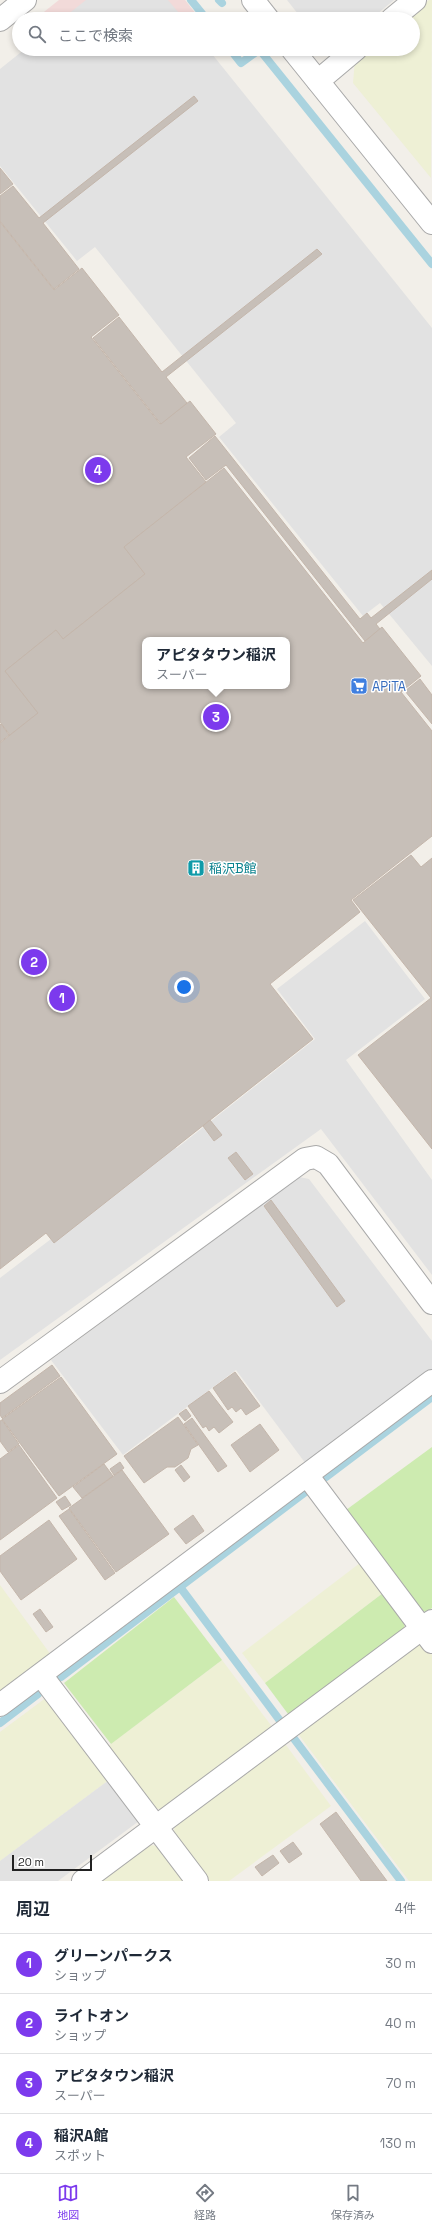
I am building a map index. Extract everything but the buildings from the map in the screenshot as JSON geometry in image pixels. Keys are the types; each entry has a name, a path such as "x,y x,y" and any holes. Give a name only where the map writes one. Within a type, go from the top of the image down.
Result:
{"street":[{"path":"0,20 25,0"},
{"path":"253,0 262,12"},
{"path":"400,12 415,0"},
{"path":"298,56 432,223"},
{"path":"318,81 348,56"},
{"path":"0,1382 305,1159 316,1157 328,1164 432,1303"},
{"path":"0,1705 432,1381"},
{"path":"83,1881 157,1826 429,1631 307,1475"},
{"path":"41,1675 157,1826 197,1881"}],"shaded area":[{"path":"59,0 185,0 194,12 44,12"},
{"path":"86,0 168,0 178,12 71,12"},
{"path":"287,0 394,0 379,12 296,12"},
{"path":"16,56 214,56 432,328 432,666 380,603 363,616 219,437 236,423 95,247 77,261 0,166 0,69"},
{"path":"365,921 425,999 346,1060 432,1180 432,1275 321,1129 0,1360 0,1278 174,1145 177,1148 315,1039 277,989"},
{"path":"299,1177 309,1179 432,1341 432,1370 306,1464 236,1370 123,1455 51,1360"},
{"path":"109,1780 139,1821 58,1881 0,1881 0,1861"}],"green space":[{"path":"429,0 432,0 431,178 353,83 355,60 360,56 420,56 420,12 414,12"},
{"path":"432,1447 432,1608 427,1612 419,1611 346,1510"},
{"path":"360,1563 383,1593 265,1683 242,1653"},
{"path":"0,1585 51,1655 0,1694"},
{"path":"383,1593 405,1621 404,1631 291,1718 265,1683"},
{"path":"174,1597 222,1660 111,1744 64,1683"},
{"path":"414,1640 423,1644 432,1655 432,1881 409,1881 296,1731"},
{"path":"222,1660 273,1728 167,1811 155,1808 108,1746"},
{"path":"47,1697 109,1780 0,1861 0,1732"},
{"path":"283,1741 331,1806 229,1881 210,1881 174,1832 175,1821"},
{"path":"141,1844 158,1846 184,1881 91,1881"}],"waterway":[{"path":"191,0 201,12"},
{"path":"219,0 222,3"},
{"path":"236,56 241,63 251,56"},
{"path":"265,56 432,264"},
{"path":"326,1477 432,1397"},
{"path":"61,1677 308,1490"},
{"path":"180,1587 281,1722"},
{"path":"0,1723 38,1694"},
{"path":"292,1736 401,1881"}],"place":[{"name":"稲沢A館","path":"98,470"},
{"name":"APiTA","path":"359,686"},
{"name":"アピタタウン稲沢","path":"216,717"},
{"name":"稲沢B館","path":"196,868"},
{"name":"ライトオン","path":"34,962"},
{"name":"グリーンパークス","path":"62,998"}]}
